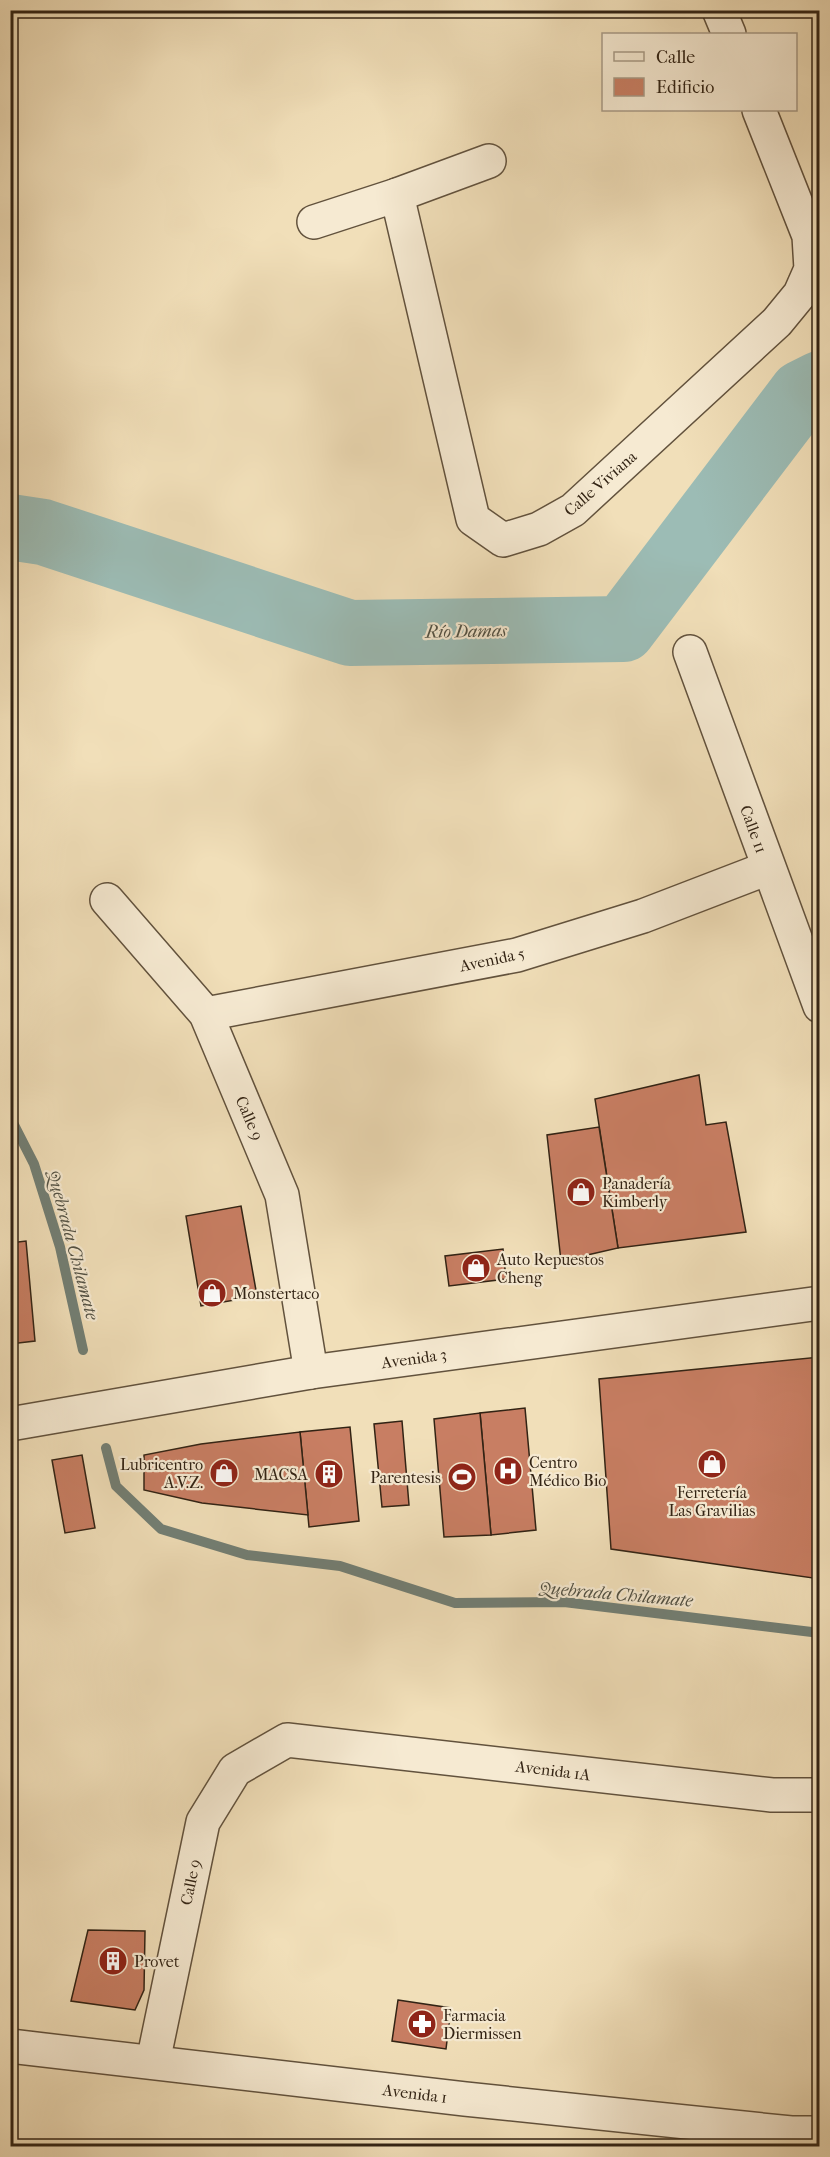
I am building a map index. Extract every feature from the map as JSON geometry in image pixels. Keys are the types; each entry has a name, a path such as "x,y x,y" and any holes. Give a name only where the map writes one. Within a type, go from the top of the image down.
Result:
{"street":[{"path":"719,10 729,33"},
{"name":"Calle Viviana","path":"397,195 473,519 503,540 539,529 573,510 777,322 800,294 811,269 809,236 759,111"},
{"path":"314,222 397,195 489,161"},
{"name":"Calle 11","path":"690,652 819,1006"},
{"name":"Avenida 5","path":"206,1014 517,955 643,916 768,868"},
{"name":"Calle 9","path":"107,900 206,1014 282,1195 311,1372"},
{"name":"Avenida 3","path":"10,1424 311,1372 819,1303"},
{"name":"Calle 9","path":"153,2062 203,1822 235,1770 287,1740"},
{"name":"Avenida 1A","path":"287,1740 772,1795 819,1795"},
{"name":"Avenida 1","path":"10,2046 465,2099 792,2133 819,2133"}],"building":[{"path":"699,1075 706,1125 726,1122 746,1232 618,1248 595,1099"},
{"name":"Panadería Kimberly","path":"599,1127 618,1248 561,1261 547,1135"},
{"path":"241,1206 257,1296 201,1306 186,1216"},
{"path":"26,1241 35,1341 10,1344 10,1243"},
{"name":"Auto Repuestos Cheng","path":"503,1249 506,1279 449,1286 445,1256"},
{"name":"Ferretería Las Gravilias","path":"820,1357 820,1579 611,1549 599,1379"},
{"name":"Centro Médico Bio","path":"525,1408 536,1530 491,1535 480,1413"},
{"name":"Parentesis","path":"480,1413 491,1535 444,1537 434,1419"},
{"path":"402,1421 409,1505 382,1507 374,1424"},
{"name":"MACSA","path":"350,1427 359,1521 309,1527 300,1432"},
{"name":"Lubricentro A.V.Z.","path":"300,1432 308,1515 202,1503 144,1490 144,1455 201,1444"},
{"path":"82,1455 95,1528 65,1533 52,1460"},
{"name":"Provet","path":"88,1930 145,1931 144,1990 135,2010 71,2001"},
{"name":"Farmacia Diermissen","path":"398,2000 451,2008 446,2049 392,2041"}],"waterway":[{"name":"Río Damas","path":"10,527 43,532 350,633 623,629 802,393 820,384"},
{"name":"Quebrada Chilamate","path":"10,1117 34,1164 60,1247 83,1350"},
{"name":"Quebrada Chilamate","path":"106,1448 116,1486 161,1529 247,1555 340,1566 455,1603 564,1602 820,1633"}],"place":[{"name":"Panadería Kimberly","path":"581,1192"},
{"name":"Auto Repuestos Cheng","path":"476,1268"},
{"name":"Monstertaco","path":"212,1293"},
{"name":"Ferretería Las Gravilias","path":"712,1464"},
{"name":"Centro Médico Bio","path":"508,1471"},
{"name":"Lubricentro A.V.Z.","path":"224,1473"},
{"name":"MACSA","path":"329,1474"},
{"name":"Parentesis","path":"462,1477"},
{"name":"Provet","path":"113,1961"},
{"name":"Farmacia Diermissen","path":"422,2024"}]}
